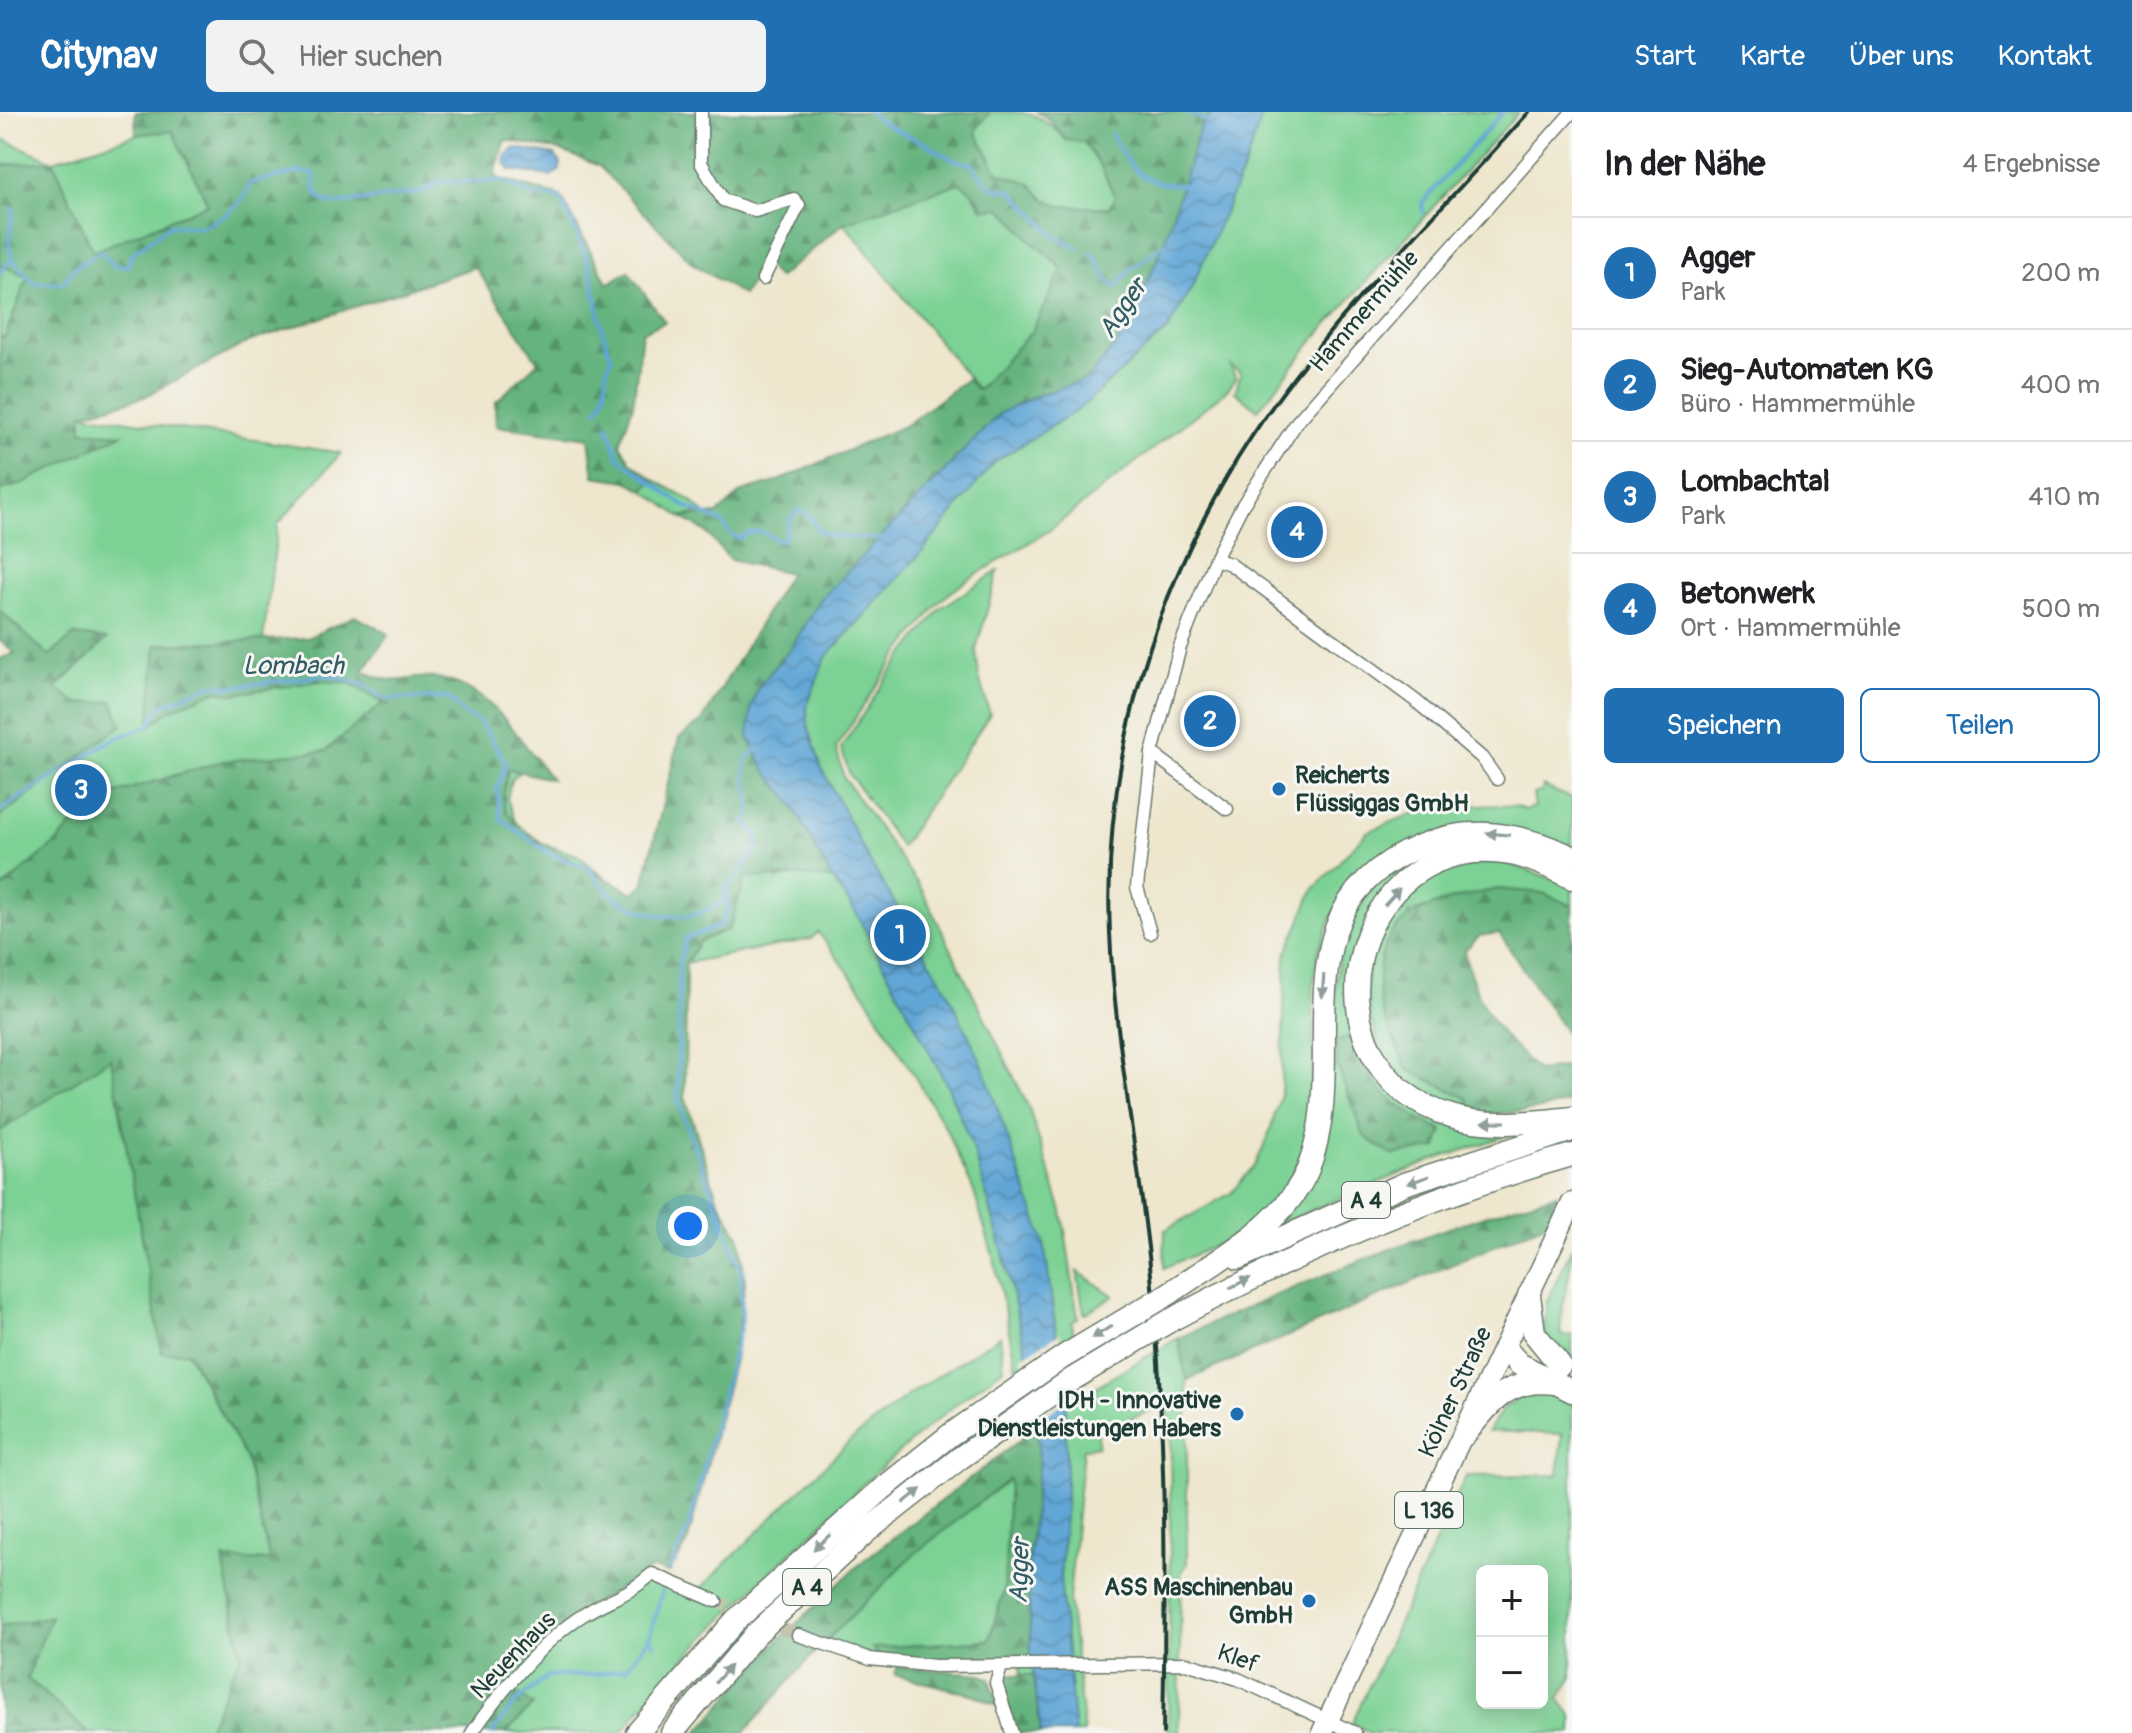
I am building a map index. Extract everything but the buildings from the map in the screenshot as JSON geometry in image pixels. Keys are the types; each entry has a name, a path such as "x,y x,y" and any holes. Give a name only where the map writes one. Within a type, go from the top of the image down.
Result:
{"highway":[{"path":"1170,1293 1263,1226 1293,1195 1307,1170 1321,1115 1322,991 1328,952 1339,922 1366,883 1399,856 1457,835 1519,837 1572,857"},
{"path":"1572,878 1534,861 1506,853 1460,855 1431,866 1403,884 1377,913 1362,946 1355,987 1362,1030 1373,1053 1397,1085 1426,1106 1450,1116 1478,1122 1572,1118"},
{"name":"A 4","path":"637,1733 736,1620 881,1490 950,1435 1063,1357 1170,1293 1310,1224 1404,1184 1572,1130"},
{"name":"A 4","path":"672,1733 755,1635 867,1531 960,1458 1071,1380 1171,1320 1306,1251 1477,1183 1572,1155"},
{"path":"1529,1295 1534,1333 1565,1377"},
{"path":"1505,1348 1519,1364 1565,1377"},
{"path":"1464,1435 1507,1389 1524,1383 1565,1377"}],"main road":[{"name":"Kölner Straße","path":"1325,1727 1572,1203"}],"street":[{"path":"701,112 701,163 723,200 755,211 794,199 799,205 763,279"},
{"name":"Hammermühle","path":"1150,933 1137,887 1152,753 1180,647 1215,559 1242,506 1297,422 1572,112"},
{"path":"1215,559 1230,564 1416,701 1482,758 1497,779"},
{"path":"1152,753 1227,809"},
{"name":"Neuenhaus","path":"472,1733 485,1713 543,1650 583,1614 625,1595 652,1574 716,1601"},
{"path":"798,1635 847,1653 892,1663 1001,1667 996,1683 1012,1733"},
{"name":"Klef","path":"1001,1667 1186,1663 1238,1679 1325,1727 1355,1733"}],"green space":[{"path":"135,112 990,112 975,131 998,173 1030,183 1043,198 1059,206 1109,208 1115,197 1101,167 1084,142 1066,140 1049,119 1037,112 1213,112 1200,128 1164,244 1125,332 1090,378 1033,397 999,414 821,599 790,650 759,687 748,736 764,768 791,802 833,880 801,876 746,877 729,929 700,941 686,963 685,1097 717,1197 740,1238 745,1282 734,1360 687,1544 669,1573 653,1568 581,1611 511,1688 533,1705 506,1733 199,1733 208,1729 241,1655 223,1559 270,1561 246,1459 188,1352 162,1353 111,1058 0,1131 0,890 58,841 96,799 223,761 325,751 383,703 349,683 320,681 234,694 215,691 168,711 149,728 156,645 307,638 355,616 389,634 363,671 395,681 436,678 455,683 488,703 502,716 551,779 508,769 504,797 507,812 547,846 633,893 643,885 679,738 702,721 790,573 730,560 706,532 681,517 717,514 742,492 776,482 906,425 967,379 978,390 1032,331 1062,270 1005,212 1000,208 982,209 971,191 959,183 844,223 778,278 765,264 743,295 693,264 599,166 559,150 506,140 495,172 497,178 561,196 608,284 628,271 665,322 642,332 633,405 620,444 631,462 654,480 643,490 627,481 594,476 589,438 496,426 495,403 538,362 475,267 248,342 144,397 82,414 82,431 122,434 19,485 0,490 0,337 5,337 28,276 0,265 0,165 53,161 93,252 208,204 172,131 136,135"},
{"path":"990,112 1033,116 1049,124 1066,140 1084,142 1101,167 1115,197 1109,208 1059,206 1043,198 1030,183 998,173 975,131"},
{"path":"1219,112 1519,112 1317,336 1258,410 1235,392 1241,373 1230,365 1236,378 1227,390 1050,530 966,581 941,600 896,657 836,747 844,778 922,890 1028,1106 1062,1211 1078,1318 1072,1322 1080,1396 1178,1338 1187,1380 1187,1564 1181,1574 1179,1733 1168,1733 1171,1437 1167,1405 1107,1427 1098,1427 1098,1446 1083,1449 1069,1599 1084,1733 1029,1733 1019,1659 1022,1440 1015,1361 994,1259 973,1189 946,1129 867,997 818,932 811,939 686,963 699,941 729,929 0,894 0,777 104,702 78,704 55,688 106,639 74,635 49,656 0,611 0,490 19,485 120,434 82,431 82,414 341,453 278,524 263,640 156,645 153,683 376,626 376,633 344,667 501,727 534,757 511,780 507,799 517,826 539,842 577,855 608,880 638,896 746,747 756,721 1133,298 1134,308","holes":["763,781 832,879 809,873 776,879"]},
{"path":"172,130 208,204 93,252 53,161 136,135"},
{"path":"0,138 53,161 0,169"},
{"path":"959,183 971,191 982,209 1000,207 1062,270 1032,331 978,390 844,223"},
{"path":"0,265 28,276 5,337 0,337"},
{"path":"654,480 689,499 703,512 681,517 643,490"},
{"path":"998,571 976,650 979,678 990,714 901,847 850,775 841,748 890,673 941,608"},
{"path":"0,611 49,656 74,635 107,639 56,688 78,704 112,701 122,725 0,817 0,659 15,653 0,641"},
{"path":"1543,786 1572,799 1572,847 1460,825 1334,913 1318,952 1314,976 1310,1112 1304,1145 1292,1175 1274,1202 1248,1227 1164,1268 1165,1230 1231,1193 1255,1165 1267,1140 1281,1094 1286,955 1313,890 1367,832 1437,804 1515,806 1525,810 1535,807 1533,794 1541,792"},
{"path":"1431,847 1552,861 1419,866 1349,986 1399,1094 1530,1128 1431,1161 1271,1227 1286,1212 1328,1058 1341,933 1381,876","holes":["1354,1036 1375,1082 1392,1100 1413,1115 1364,1136 1337,1066"]},
{"path":"1504,862 1572,886 1572,906 1529,893 1490,892 1409,913 1380,1002 1406,1069 1467,1098 1473,1112 1434,1100 1404,1078 1382,1048 1370,1014 1367,978 1375,942 1393,909 1422,881 1451,868"},
{"path":"1498,889 1543,893 1572,906 1572,1042 1499,933 1479,936 1464,951 1482,1003 1511,1044 1538,1071 1572,1065 1572,1101 1548,1108 1523,1112 1473,1112 1467,1098 1406,1069 1380,999 1379,970 1385,947 1395,929 1428,907"},
{"path":"1354,1036 1375,1083 1397,1104 1442,1131 1437,1148 1392,1155 1364,1136 1337,1066 1336,1041"},
{"path":"111,1057 162,1352 187,1352 246,1459 270,1561 223,1559 241,1655 208,1729 199,1733 88,1733 27,1678 50,1617 0,1626 0,1131"},
{"path":"1557,1194 1547,1223 1187,1380 1178,1338 1365,1259 1459,1224"},
{"path":"1572,1247 1561,1336 1572,1335 1572,1364 1556,1353 1543,1334 1547,1301"},
{"path":"1077,1271 1114,1296 1084,1314"},
{"path":"1000,1336 1004,1368 897,1453 780,1563 697,1645 621,1733 506,1733 532,1705 511,1688 584,1618 653,1579 699,1590 851,1440 910,1394"},
{"path":"1532,1388 1572,1399 1572,1678 1559,1699 1572,1716 1572,1733 1370,1733 1352,1723 1466,1476 1558,1475 1562,1434 1488,1431 1503,1409"},
{"path":"1037,1427 1039,1457 1028,1572 1031,1656 948,1662 880,1657 872,1648 989,1640 1004,1590 1009,1479 913,1555 817,1650 744,1733 697,1733 774,1645 864,1560"},
{"path":"1010,1478 1004,1590 989,1640 873,1648 880,1657 838,1646 829,1638 913,1555"},
{"path":"51,1616 27,1678 88,1733 0,1733 0,1626"},
{"path":"897,1667 981,1674 990,1679 998,1706 975,1695 895,1675"},
{"path":"1010,1675 1034,1675 1041,1733 1016,1733 1001,1686 1003,1679"}],"water":[{"name":"Agger","path":"1213,112 1263,112 1246,163 1192,287 1168,329 1078,410 994,462 921,553 826,657 807,706 808,726 822,769 870,862 947,990 982,1064 1044,1242 1066,1406 1066,1503 1060,1578 1075,1733 1041,1733 1031,1656 1028,1572 1039,1457 1037,1427 1026,1352 1003,1253 974,1151 948,1087 855,911 833,880 791,802 764,768 748,736 751,707 759,686 790,650 821,599 1000,413 1033,397 1090,378 1125,332 1164,244 1200,128"},
{"path":"516,148 555,155 561,164 559,171 550,176 510,170 504,161 506,155"}],"pier":[{"path":"1060,1333 1069,1399 1032,1424 1022,1357"}],"waterway":[{"path":"869,112 887,125 950,158 972,164 988,184 997,189 1011,190 1055,236 1079,248"},
{"path":"1423,212 1422,203 1503,112"},
{"path":"1192,115 1208,122"},
{"path":"1111,134 1140,174 1159,183 1187,185"},
{"path":"0,272 12,259 34,283 63,283 73,269 101,251 112,264 123,267 129,264 131,255 170,225 195,227 211,223 238,203 250,183 300,172 314,174 315,190 323,201 336,204 422,192 441,182 502,181 534,196 559,197 581,244 591,273 601,327 612,358 607,369 602,403 597,410"},
{"path":"12,259 9,247 13,208"},
{"path":"1091,253 1096,256 1106,278 1116,287 1129,271 1165,243"},
{"path":"608,426 619,458 683,505 721,522 733,536 740,538 759,532 776,540 784,539 790,518 799,510 809,514 818,531 830,536 883,539"},
{"name":"Lombach","path":"0,810 112,740 150,725 159,707 213,684 231,687 327,675 363,684 386,699 449,698 464,714 480,722 506,763 497,789 501,819 553,856 589,867 600,883 632,907 670,916 690,915 708,910 725,899"},
{"path":"670,1569 689,1526 742,1321 741,1270 678,1102 679,965 686,938 721,926 728,907 725,890 759,847 758,836 746,821 750,801 745,771 750,755 759,748"},
{"path":"655,1645 649,1638 662,1591"},
{"path":"492,1733 516,1702 548,1676 592,1675 627,1668 649,1638"}],"tunnel":[{"path":"716,1601 747,1614"},
{"path":"764,1621 798,1635"}],"railway":[{"path":"1163,1733 1164,1504 1160,1389 1146,1232 1117,1019 1110,933 1114,814 1135,697 1173,585 1226,478 1258,427 1329,333 1529,112"}],"place":[{"name":"Betonwerk","path":"1297,532"},
{"name":"Sieg-Automaten KG","path":"1210,721"},
{"name":"Reicherts Flüssiggas GmbH","path":"1279,789"},
{"name":"Lombachtal","path":"81,790"},
{"name":"Agger","path":"900,935"},
{"name":"IDH - Innovative Dienstleistungen Habers","path":"1237,1414"},
{"name":"ASS Maschinenbau GmbH","path":"1309,1601"}]}
